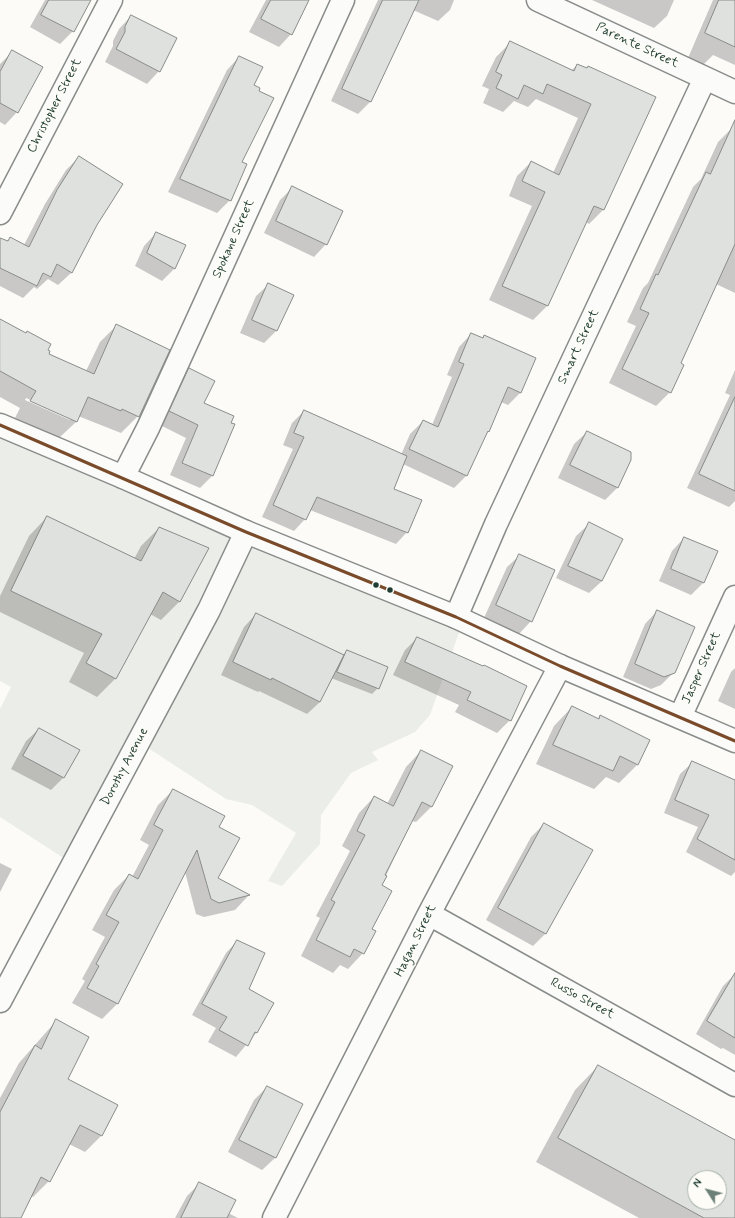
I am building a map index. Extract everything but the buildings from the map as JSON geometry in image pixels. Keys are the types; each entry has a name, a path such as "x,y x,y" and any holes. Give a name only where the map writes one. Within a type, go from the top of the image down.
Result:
{"street":[{"name":"Christopher Street","path":"0,213 111,0"},
{"name":"Spokane Street","path":"123,477 148,428 344,0"},
{"name":"Parente Street","path":"538,0 735,92"},
{"name":"Smart Street","path":"456,617 496,524 705,78"},
{"path":"0,425 123,477 246,532 456,617 560,666 735,741"},
{"name":"Dorothy Avenue","path":"0,1001 209,610 246,532"},
{"name":"Jasper Street","path":"680,717 735,597"},
{"name":"Hagan Street","path":"274,1218 429,914 560,666"},
{"name":"Russo Street","path":"429,914 735,1084"}],"shaded area":[{"path":"0,424 461,627 430,715 415,732 372,752 378,760 351,773 321,815 320,844 282,886 268,881 296,833 252,805 226,799 148,748 76,866 0,817 0,709 11,687 0,681"}],"transit line":[{"path":"0,425 246,532 456,617 560,666 735,741"}]}
